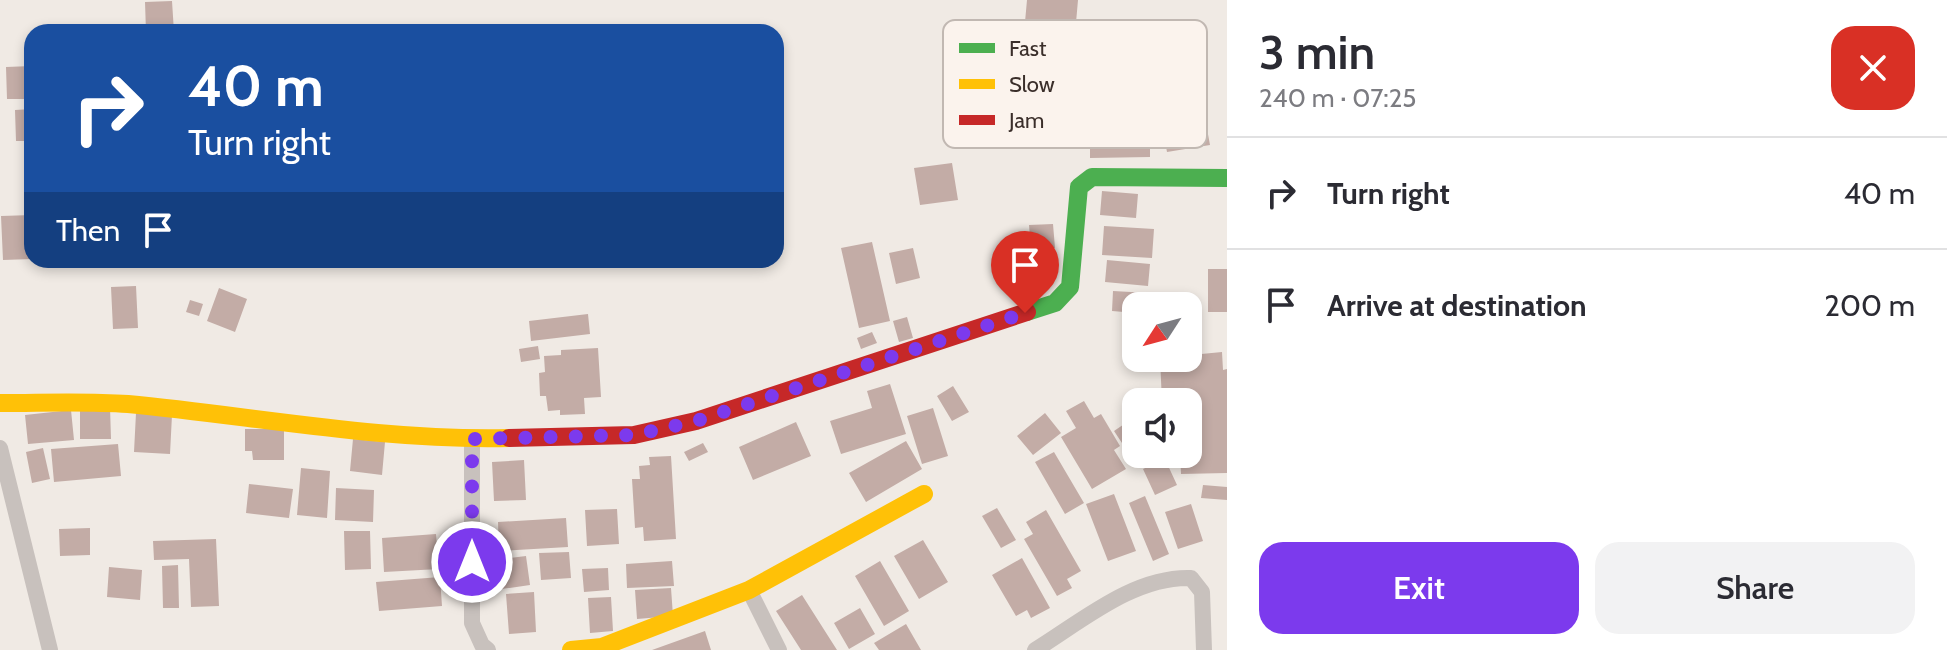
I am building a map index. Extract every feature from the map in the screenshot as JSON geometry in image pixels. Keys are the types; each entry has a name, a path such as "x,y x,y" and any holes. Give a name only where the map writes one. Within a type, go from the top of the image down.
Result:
{"street":[{"path":"0,403 125,404 281,423 472,439 634,435 696,421 1055,303 1070,287 1079,187 1092,177 1227,178"},
{"path":"472,439 472,623 482,645 488,650"},
{"path":"0,448 50,650"},
{"path":"571,650 603,648 749,590 924,494"},
{"path":"1035,650 1138,588 1167,577 1191,578 1202,592 1204,650"},
{"path":"749,590 779,650"}],"building":[{"path":"1027,0 1078,0 1076,20 1025,20"},
{"path":"172,1 173,24 146,24 145,2"},
{"path":"24,66 24,99 7,99 6,67"},
{"path":"24,109 24,141 16,141 15,110"},
{"path":"1090,148 1150,148 1150,157 1090,158"},
{"path":"1166,148 1192,148 1167,152"},
{"path":"952,163 958,200 920,205 914,168"},
{"path":"1102,191 1138,194 1136,218 1100,215"},
{"path":"24,215 24,259 3,260 1,216"},
{"path":"1053,224 1055,248 1031,249 1029,225"},
{"path":"1104,226 1154,229 1152,258 1102,255"},
{"path":"872,242 890,321 859,328 841,248"},
{"path":"913,248 920,278 896,284 889,253"},
{"path":"1107,260 1150,264 1148,286 1105,282"},
{"path":"1208,269 1227,269 1227,312 1208,312"},
{"path":"136,286 138,328 113,329 111,287"},
{"path":"219,288 247,299 235,332 207,321"},
{"path":"1113,291 1131,292 1122,292 1122,312 1112,311"},
{"path":"190,300 203,304 199,316 186,312"},
{"path":"588,314 590,334 531,341 529,321"},
{"path":"907,317 913,338 899,342 893,321"},
{"path":"872,332 877,343 861,349 857,338"},
{"path":"538,346 540,359 521,362 519,349"},
{"path":"598,348 601,397 584,398 585,414 560,415 560,410 548,411 546,396 540,396 539,373 545,372 544,356 561,355 561,350"},
{"path":"1222,352 1223,370 1227,369 1227,473 1181,474 1181,468 1202,468 1202,388 1161,388 1161,372 1202,372 1202,354"},
{"path":"890,384 906,434 841,454 830,421 872,408 867,391"},
{"path":"953,386 969,412 952,421 937,396"},
{"path":"1084,401 1094,418 1101,414 1120,446 1114,450 1122,468 1126,469 1092,489 1061,437 1076,428 1066,411"},
{"path":"80,407 110,407 111,439 80,439"},
{"path":"933,408 948,456 922,464 907,416"},
{"path":"71,410 74,440 28,444 25,415"},
{"path":"136,413 172,415 170,454 134,452"},
{"path":"1045,413 1061,433 1033,455 1017,436"},
{"path":"796,422 811,456 753,480 739,447"},
{"path":"1122,426 1122,443 1114,431"},
{"path":"245,429 284,429 284,460 253,460 252,451 245,451"},
{"path":"353,439 385,442 382,475 350,471"},
{"path":"906,441 922,469 866,502 849,473"},
{"path":"703,443 708,452 689,461 684,452"},
{"path":"118,444 121,476 54,482 51,449"},
{"path":"43,448 50,479 32,483 26,452"},
{"path":"1054,452 1084,503 1065,514 1035,462"},
{"path":"671,456 676,539 644,541 643,527 635,528 632,479 640,479 639,466 650,465 649,457"},
{"path":"524,460 526,500 494,501 492,462"},
{"path":"301,468 330,471 327,518 297,515"},
{"path":"1169,468 1177,485 1155,495 1143,469"},
{"path":"249,484 293,489 289,518 246,513"},
{"path":"1203,485 1227,487 1227,500 1201,498"},
{"path":"336,488 374,490 373,522 335,520"},
{"path":"1114,494 1136,551 1108,561 1086,504"},
{"path":"1145,496 1169,554 1153,561 1129,503"},
{"path":"1191,504 1203,541 1178,549 1165,512"},
{"path":"997,508 1016,540 1001,548 982,516"},
{"path":"617,509 619,544 587,546 585,510"},
{"path":"1046,510 1081,571 1067,579 1072,588 1057,596 1024,539 1033,534 1026,522"},
{"path":"566,518 568,547 499,551 498,522"},
{"path":"90,528 90,555 60,556 59,529"},
{"path":"344,531 370,531 371,569 345,570"},
{"path":"436,534 439,569 384,572 382,538"},
{"path":"216,539 219,606 191,607 189,559 154,560 153,541"},
{"path":"923,540 948,582 919,599 894,556"},
{"path":"569,552 571,578 541,580 539,553"},
{"path":"526,556 530,585 488,591 484,561"},
{"path":"1022,558 1050,608 1031,618 1027,610 1016,616 992,575"},
{"path":"672,561 674,586 627,588 626,564"},
{"path":"880,561 909,611 884,626 855,576"},
{"path":"178,565 179,608 163,608 162,566"},
{"path":"109,567 142,570 140,600 107,597"},
{"path":"608,568 609,590 584,592 582,569"},
{"path":"440,577 442,606 379,611 376,582"},
{"path":"671,588 673,616 637,619 635,590"},
{"path":"534,592 536,632 509,634 506,594"},
{"path":"802,595 837,650 801,650 776,611"},
{"path":"611,597 613,631 590,633 588,598"},
{"path":"860,608 875,634 849,649 834,623"},
{"path":"906,624 921,650 879,650 874,643"},
{"path":"705,631 711,650 652,650"}],"traffic: fast":[{"path":"1027,312 1055,303 1070,287 1079,187 1092,177 1227,178"}],"traffic: slow":[{"path":"0,403 128,404 365,432 509,438"},
{"path":"571,650 602,647 749,590 924,494"}],"traffic: jam":[{"path":"509,438 634,435 696,421 1027,312"}],"route":[{"path":"472,562 472,439 634,435 696,421 1025,313"}]}
